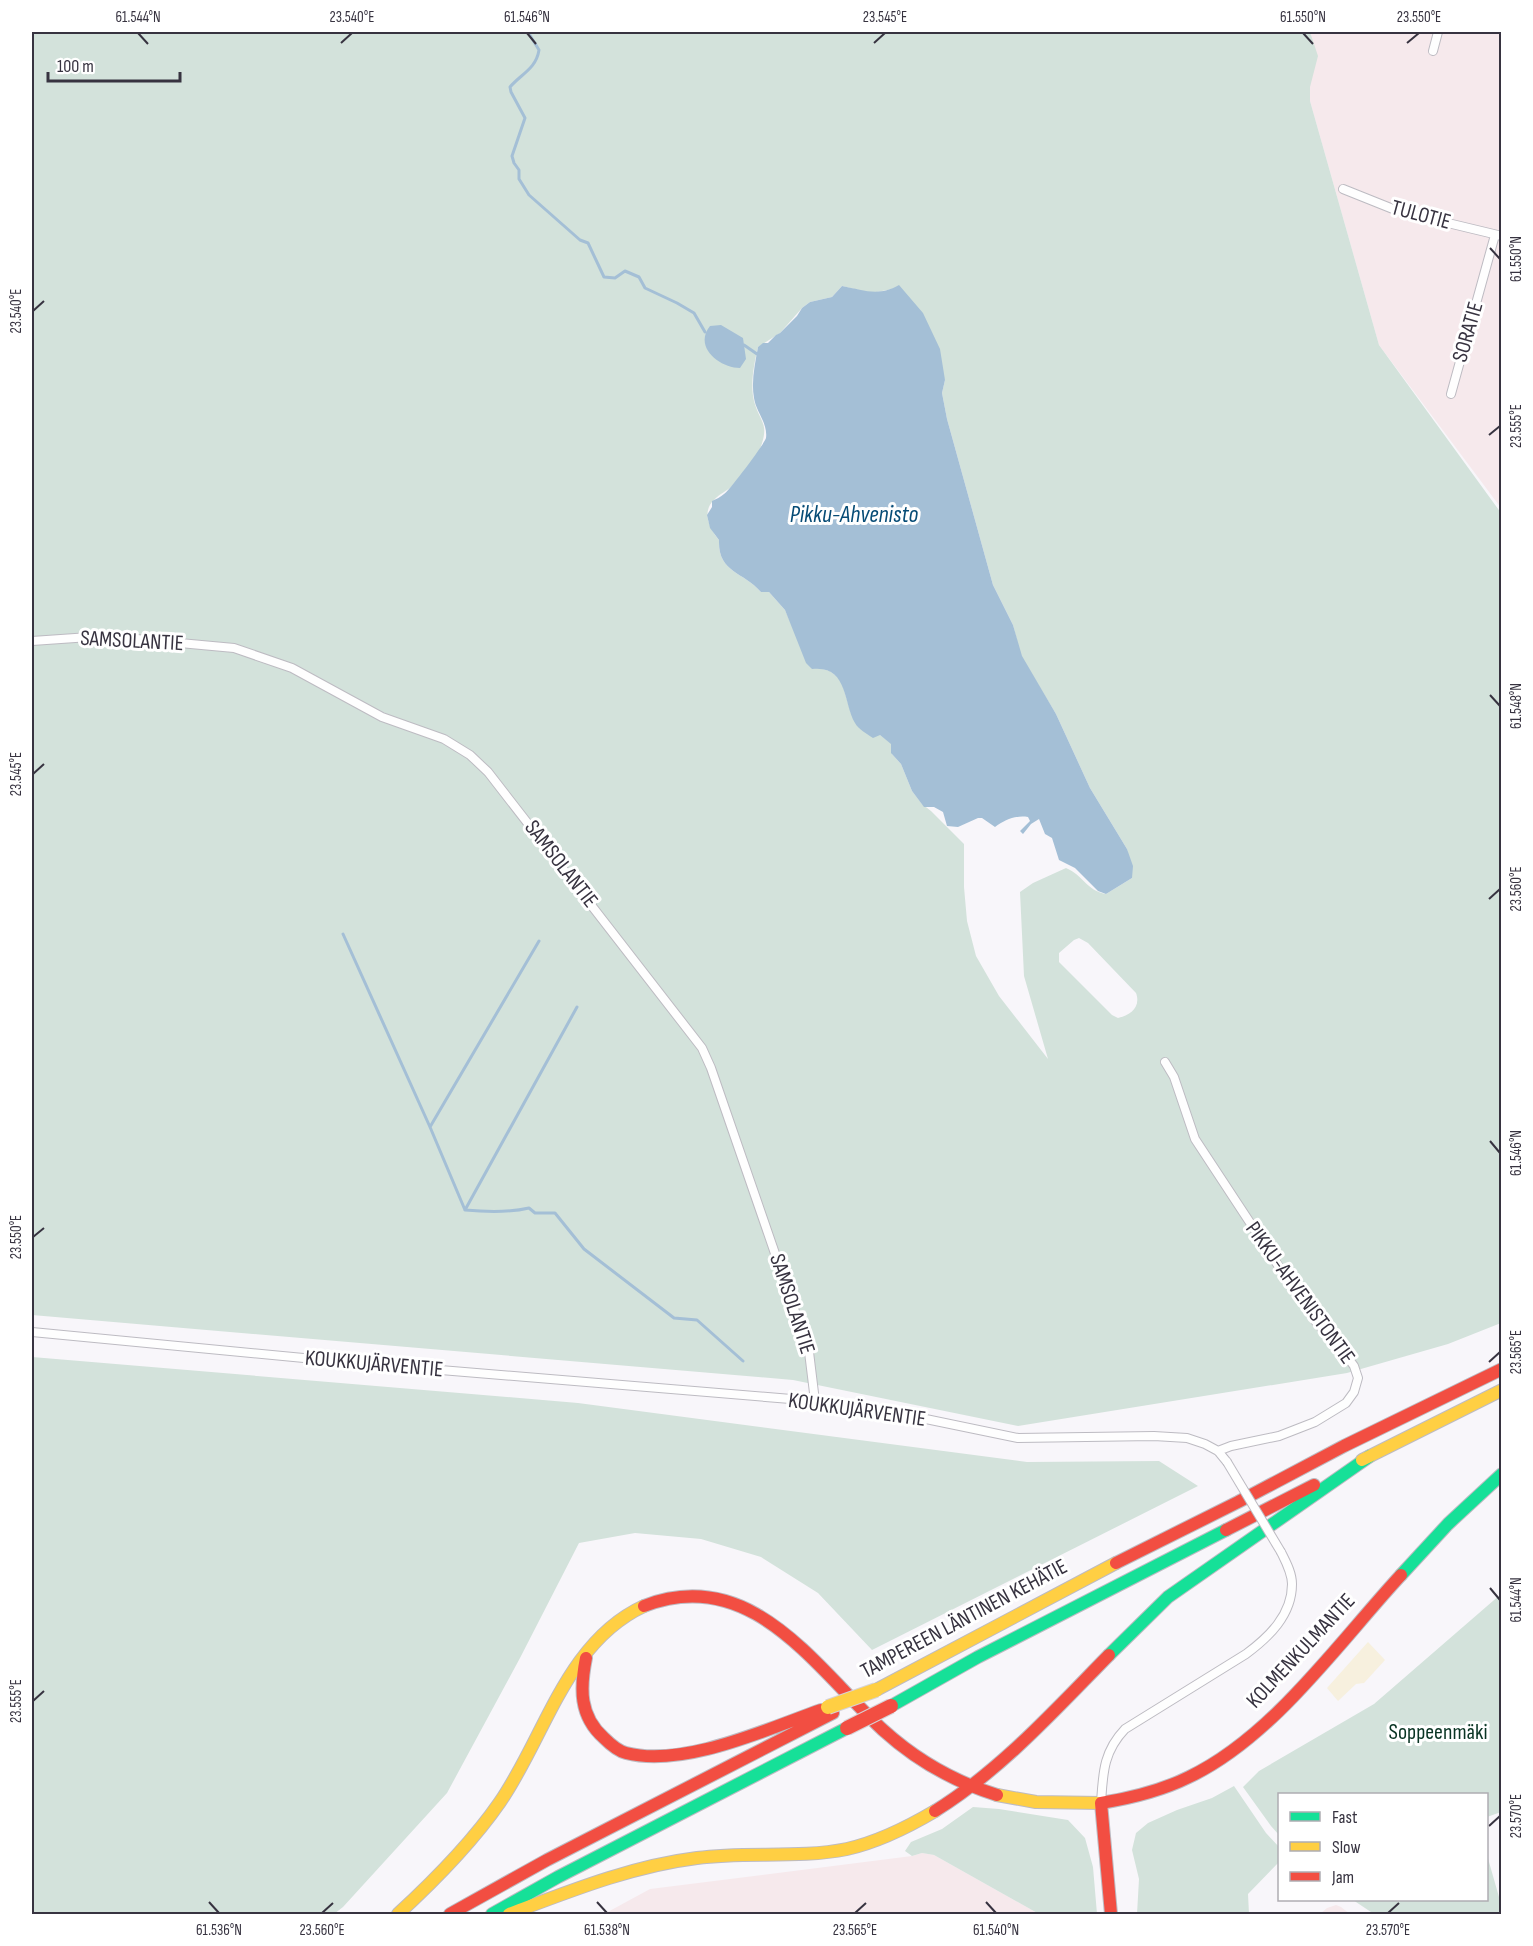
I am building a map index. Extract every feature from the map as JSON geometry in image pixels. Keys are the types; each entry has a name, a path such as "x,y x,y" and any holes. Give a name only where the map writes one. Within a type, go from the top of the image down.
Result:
{"main road":[{"name":"TAMPEREEN LÄNTINEN KEHÄTIE","path":"450,1914 547,1860 830,1710 876,1690 1064,1588 1502,1369"},
{"name":"TAMPEREEN LÄNTINEN KEHÄTIE","path":"492,1914 558,1877 891,1706 978,1657 1502,1390"},
{"path":"509,1914 588,1884 637,1870 697,1858 819,1852 852,1847 869,1843 915,1823 971,1787 1046,1720 1143,1619 1168,1597 1370,1456"},
{"name":"KOLMENKULMANTIE","path":"398,1914 426,1890 455,1859 502,1800 570,1676 587,1652 620,1619 654,1601 681,1596 701,1596 738,1604 770,1621 796,1642 884,1731 909,1751 971,1787 1029,1802 1101,1803 1132,1798 1190,1776 1217,1760 1242,1741 1294,1696 1446,1525 1502,1474"},
{"path":"587,1652 582,1679 583,1706 587,1717 596,1731 614,1747 625,1753 651,1758 690,1753 830,1710"},
{"path":"1101,1803 1111,1914"}],"street":[{"path":"1433,51 1438,32"},
{"name":"TULOTIE","path":"1343,189 1398,211 1498,235"},
{"name":"SORATIE","path":"1451,394 1498,235"},
{"name":"SAMSOLANTIE","path":"32,641 104,636 234,648 292,668 382,717 444,739 470,755 488,771 702,1048 711,1068 809,1352 815,1401"},
{"name":"PIKKU-AHVENISTONTIE","path":"1165,1062 1174,1077 1195,1139 1316,1322 1343,1350 1354,1366 1358,1378 1354,1392 1346,1403 1315,1422 1280,1436 1231,1446 1218,1451"},
{"name":"KOUKKUJÄRVENTIE","path":"32,1332 356,1363 815,1401 892,1412 1018,1438 1154,1436 1187,1438 1205,1444 1218,1451 1227,1462 1281,1552 1289,1569 1292,1584 1286,1609 1277,1627 1246,1654 1125,1730 1114,1740 1103,1773 1101,1803"}],"shaded area":[{"path":"1304,32 1501,32 1501,508 1379,345 1310,101"},
{"path":"922,1853 934,1855 1039,1914 604,1914 650,1889"},
{"path":"1336,1905 1350,1914 1320,1914 1327,1908"}],"green space":[{"path":"32,32 1310,32 1318,56 1310,87 1310,101 1379,345 1501,513 1501,1323 1448,1344 1347,1373 1018,1426 793,1380 32,1315","holes":["842,286 871,293 893,289 945,380 942,393 947,419 993,585 1013,625 1021,656 1056,714 1090,788 1127,849 1132,878 1106,894 1094,890 1066,868 1033,883 1020,892 1024,976 1048,1059 999,996 976,956 967,921 964,844 922,804 912,791 901,764 892,754 892,744 851,713 841,680 830,671 819,668 796,635 785,610 769,592 761,592 727,565 720,551 719,540 708,520 710,505 743,473 758,453 763,440 764,428 756,408 752,388 758,347 780,333 810,302 832,297","1079,938 1088,943 1136,993 1136,1006 1127,1015 1118,1018 1112,1015 1059,962 1059,953"]},
{"path":"32,1357 578,1403 1027,1462 1159,1461 1198,1486 872,1650 818,1593 761,1557 701,1539 635,1533 579,1543 447,1793 334,1914 32,1914"},
{"name":"Soppeenmäki","path":"1501,1594 1501,1812 1488,1817 1488,1793 1278,1793 1278,1834 1243,1787 1259,1771 1374,1704"},
{"path":"1234,1786 1266,1833 1278,1846 1278,1863 1248,1894 1249,1914 1137,1914 1139,1879 1132,1850 1136,1833 1148,1823 1212,1798"},
{"path":"973,1807 1068,1820 1085,1838 1093,1867 1097,1914 1039,1914 934,1855 922,1853 912,1856 905,1851 911,1842 942,1829"},
{"path":"1488,1858 1501,1904 1501,1914 1374,1914 1354,1901 1488,1901"}],"sand":[{"path":"1368,1642 1385,1660 1364,1683 1356,1684 1338,1701 1327,1688"}],"water":[{"name":"Pikku-Ahvenisto","path":"899,285 923,313 940,349 945,380 942,393 947,419 993,585 1013,625 1022,656 1056,714 1090,788 1127,849 1133,866 1132,878 1106,894 1098,891 1075,868 1059,860 1052,838 1045,834 1039,819 1031,824 1023,834 1020,831 1030,821 1028,817 1010,819 995,827 982,818 958,827 947,826 943,812 934,807 924,807 912,791 901,764 891,753 891,744 880,735 873,738 856,725 838,679 824,669 812,669 806,663 785,610 769,592 761,592 727,565 720,551 719,540 710,528 707,515 712,507 712,501 727,491 766,438 765,427 753,392 758,347 763,343 768,343 780,333 810,302 832,297 842,286 878,292"},
{"path":"721,325 743,338 746,359 740,368 717,360 707,349 705,341 710,326"}],"waterway":[{"path":"528,32 539,50 537,57 531,67 510,87 525,118 512,156 519,170 519,179 529,195 580,240 588,243 604,277 615,278 625,271 639,277 645,288 694,313 705,332"},
{"path":"744,345 757,354"},
{"path":"343,934 465,1210"},
{"path":"430,1127 539,941"},
{"path":"465,1210 577,1007"},
{"path":"465,1210 497,1212 529,1208 535,1213 555,1213 584,1249 674,1318 697,1320 743,1361"}],"traffic: fast":[{"path":"1109,1655 1168,1597 1370,1456"},
{"path":"1401,1575 1448,1524 1502,1474"},
{"path":"891,1706 978,1657 1226,1530"},
{"path":"492,1914 558,1877 847,1728"}],"traffic: slow":[{"path":"1362,1460 1502,1390"},
{"path":"876,1690 1116,1563"},
{"path":"398,1914 452,1861 500,1802 560,1693 576,1667 595,1643 617,1622 644,1606"},
{"path":"828,1707 876,1690"},
{"path":"997,1795 1036,1802 1101,1803"},
{"path":"509,1914 601,1880 673,1862 716,1856 810,1854 847,1849 892,1833 935,1811"}],"traffic: jam":[{"path":"1116,1563 1344,1446 1502,1369"},
{"path":"1226,1530 1314,1485"},
{"path":"1111,1914 1101,1803 1124,1799 1178,1782 1220,1760 1249,1738 1303,1686 1401,1575"},
{"path":"644,1606 682,1597 717,1599 749,1610 778,1629 806,1652 883,1730 908,1751 951,1776 997,1795"},
{"path":"935,1811 1005,1758 1048,1718 1109,1655"},
{"path":"586,1658 582,1691 586,1711 596,1729 611,1745 626,1753 649,1756 699,1751 751,1736 821,1710"},
{"path":"847,1728 891,1706"},
{"path":"450,1914 547,1860 833,1713"}]}
